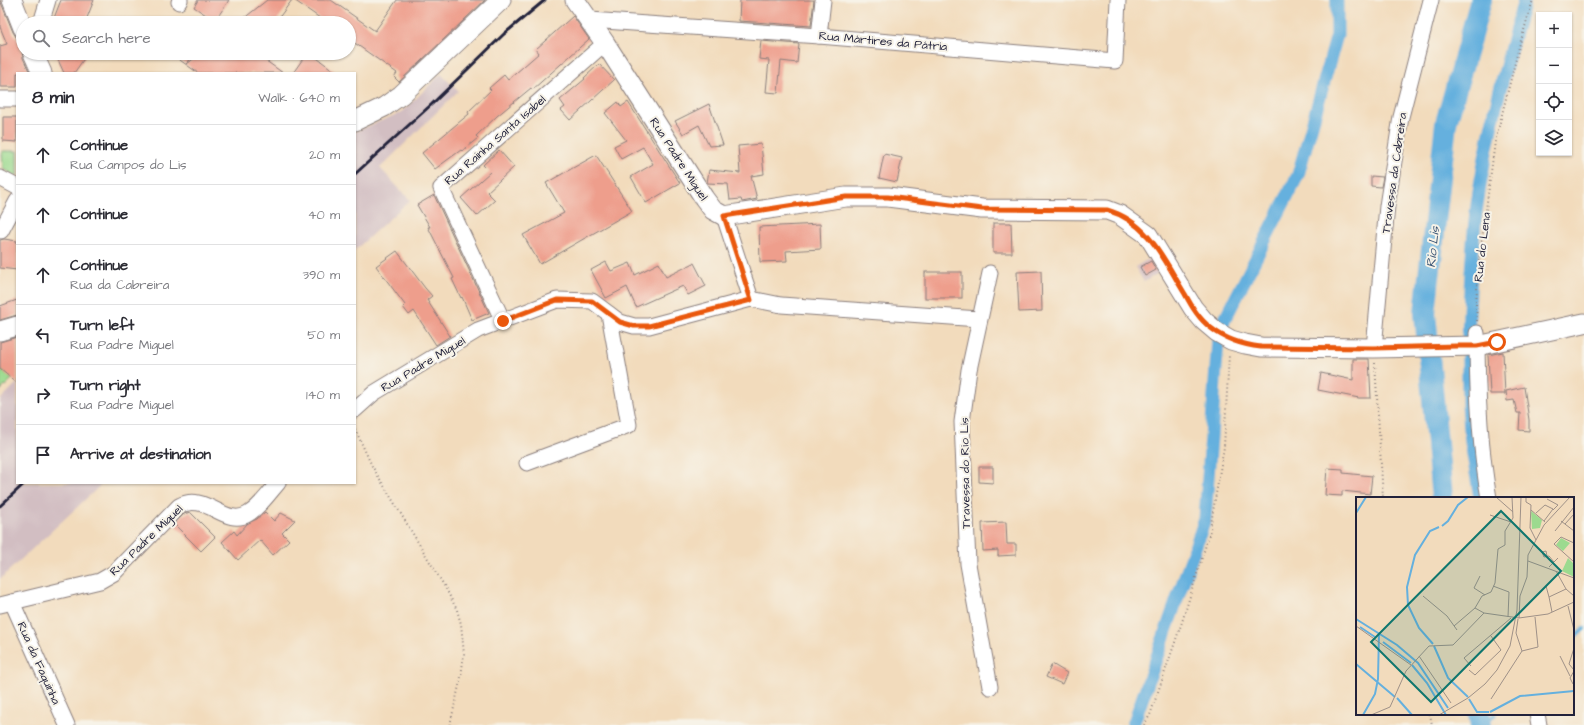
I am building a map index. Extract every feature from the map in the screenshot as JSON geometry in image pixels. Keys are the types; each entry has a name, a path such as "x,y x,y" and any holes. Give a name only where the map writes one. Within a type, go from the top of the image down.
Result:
{"main road":[{"path":"12,0 18,16"},
{"path":"356,121 384,107 401,95 501,0"},
{"name":"Rua Padre Miguel","path":"576,0 704,198 713,210 724,216"},
{"path":"37,60 42,72"},
{"path":"724,216 846,197 866,196 888,197 982,209 1107,210 1120,214 1148,235 1198,315 1210,328 1231,340 1261,347 1457,346 1477,339 1584,323"},
{"path":"0,332 16,326"}],"street":[{"path":"43,16 48,0"},
{"path":"819,36 823,0"},
{"name":"Rua Mártires da Pátria","path":"590,20 819,36 1115,61 1118,0"},
{"name":"Travessa da Cabreira","path":"1382,347 1387,206 1401,117 1431,0"},
{"name":"Rua Rainha Santa Isabel","path":"503,321 440,188 605,43"},
{"path":"0,99 16,99"},
{"path":"0,178 16,186"},
{"path":"0,230 1,231 16,202"},
{"path":"724,216 751,300 781,305 979,319"},
{"name":"Travessa do Rio Lis","path":"990,273 969,370 962,422 968,564 990,687"},
{"name":"Rua Padre Miguel","path":"356,409 374,393 478,330 557,300 592,301 620,322 634,326 649,326 751,300"},
{"path":"527,463 629,425 609,314"},
{"path":"1477,339 1479,403 1486,483 1489,497"},
{"name":"Rua Padre Miguel","path":"6,603 100,581 114,573 179,506 185,503 192,501 203,504 236,518 248,515 260,504 277,484"},
{"name":"Rua da Faquinha","path":"6,603 67,725"},
{"path":"1537,715 1539,725"}],"path":[{"name":"Rua do Lena","path":"1477,339 1476,303 1479,262 1495,142 1519,47 1533,0"},
{"path":"1144,725 1150,715 1182,622 1209,535 1224,447 1231,340"},
{"path":"1382,347 1383,497"},
{"path":"356,431 372,466 445,586 457,610 461,624 464,654 450,725"},
{"path":"1430,715 1432,725"}],"shaded area":[{"path":"441,74 458,91 380,168 410,200 356,249 356,132 402,112"},
{"path":"1155,255 1163,270 1144,282 1135,267"},
{"path":"16,384 16,484 102,484 0,579 0,400"}],"green space":[{"path":"2,151 16,151 16,176 3,168"},
{"path":"0,369 12,379 0,391"}],"building":[{"path":"0,0 16,37 16,60 24,60 30,72 16,72 16,87 0,87 0,46 7,44 0,27"},
{"path":"61,0 94,0 88,16 55,16"},
{"path":"198,0 229,0 218,16 208,16 194,7"},
{"path":"267,0 292,0 280,16 247,16"},
{"path":"294,0 331,0 354,16 317,16"},
{"path":"397,0 485,0 399,82 394,77 397,73 356,44 356,18 375,31"},
{"path":"740,0 814,0 811,26 739,21"},
{"path":"573,16 589,39 532,90 531,88 497,116 476,136 478,138 435,169 422,153 469,114 468,112 491,90 489,88 504,75 508,80 539,53 536,49"},
{"path":"761,41 799,44 797,63 781,61 778,93 766,92 769,60 759,59"},
{"path":"58,60 83,60 75,72 64,72"},
{"path":"180,60 190,60 187,64 192,60 265,60 282,72 197,72"},
{"path":"302,60 319,60 336,72 294,72"},
{"path":"599,64 614,80 570,120 561,110 565,107 560,100 585,79 584,78"},
{"path":"618,102 621,107 628,102 680,183 646,203 631,177 653,164 643,147 621,159 614,146 626,140 605,113"},
{"path":"709,104 723,145 709,146 699,125 683,134 675,121"},
{"path":"3,117 16,117 16,142 3,141"},
{"path":"761,144 764,174 751,176 757,199 742,202 741,199 730,200 728,184 707,183 709,170 740,173 738,146"},
{"path":"499,150 514,167 487,192 495,200 477,216 461,198 490,172 483,165"},
{"path":"884,154 902,158 897,182 879,178"},
{"path":"596,155 632,211 540,264 523,235 564,213 546,183"},
{"path":"1371,176 1383,177 1381,187 1371,186"},
{"path":"434,195 489,313 472,320 452,279 454,278 428,227 430,227 417,205"},
{"path":"993,223 1011,223 1012,253 993,253"},
{"path":"820,224 821,249 786,251 787,261 760,262 759,227"},
{"path":"4,239 16,241 16,270 0,268 0,240"},
{"path":"397,251 432,296 427,300 450,336 436,345 414,311 409,315 403,307 405,305 376,266"},
{"path":"1151,261 1156,270 1145,276 1140,267"},
{"path":"606,262 611,271 630,263 635,275 659,263 666,277 694,263 706,286 688,295 683,286 636,307 627,287 606,298 591,270"},
{"path":"1041,271 1042,311 1019,312 1017,272"},
{"path":"925,272 962,272 962,298 925,298"},
{"path":"16,300 16,315 0,320 0,306"},
{"path":"16,337 16,382 0,369 0,342"},
{"path":"1503,352 1505,394 1490,394 1488,355"},
{"path":"1353,359 1369,359 1371,398 1359,398 1318,390 1321,373 1353,380"},
{"path":"1524,387 1529,420 1529,431 1519,430 1520,413 1517,413 1514,400 1507,401 1506,391"},
{"path":"979,467 993,467 993,483 979,482"},
{"path":"1327,468 1343,469 1343,473 1372,476 1370,494 1342,491 1342,496 1325,495"},
{"path":"190,512 215,537 201,551 174,524 184,514"},
{"path":"265,512 274,521 281,513 295,520 282,533 289,540 273,555 260,540 238,560 222,542 234,531 237,535 248,523 257,519"},
{"path":"1006,522 1007,544 1016,544 1016,555 998,556 998,550 983,551 982,523"},
{"path":"1052,664 1067,673 1062,684 1046,677"}],"waterway":[{"path":"1221,327 1298,175 1337,35 1337,0"},
{"name":"Rio Lis","path":"1442,497 1425,313 1446,123 1481,0"},
{"path":"1468,336 1473,237 1481,179 1497,102 1524,0"},
{"path":"1133,725 1205,519 1218,340"},
{"path":"1468,355 1468,404 1471,442 1480,497"},
{"path":"1574,638 1584,628"},
{"name":"Rio Lis","path":"1479,715 1481,725"},
{"path":"1484,725 1494,715"}],"railway":[{"path":"356,173 432,104 504,34 545,0"},
{"path":"0,506 24,484"}],"route":[{"path":"503,321 557,300 592,301 620,322 634,326 649,326 751,300 724,216 846,197 866,196 888,197 982,209 1107,210 1120,214 1141,229 1152,240 1193,308 1210,328 1231,340 1253,346 1374,348 1477,346 1497,342"}]}
